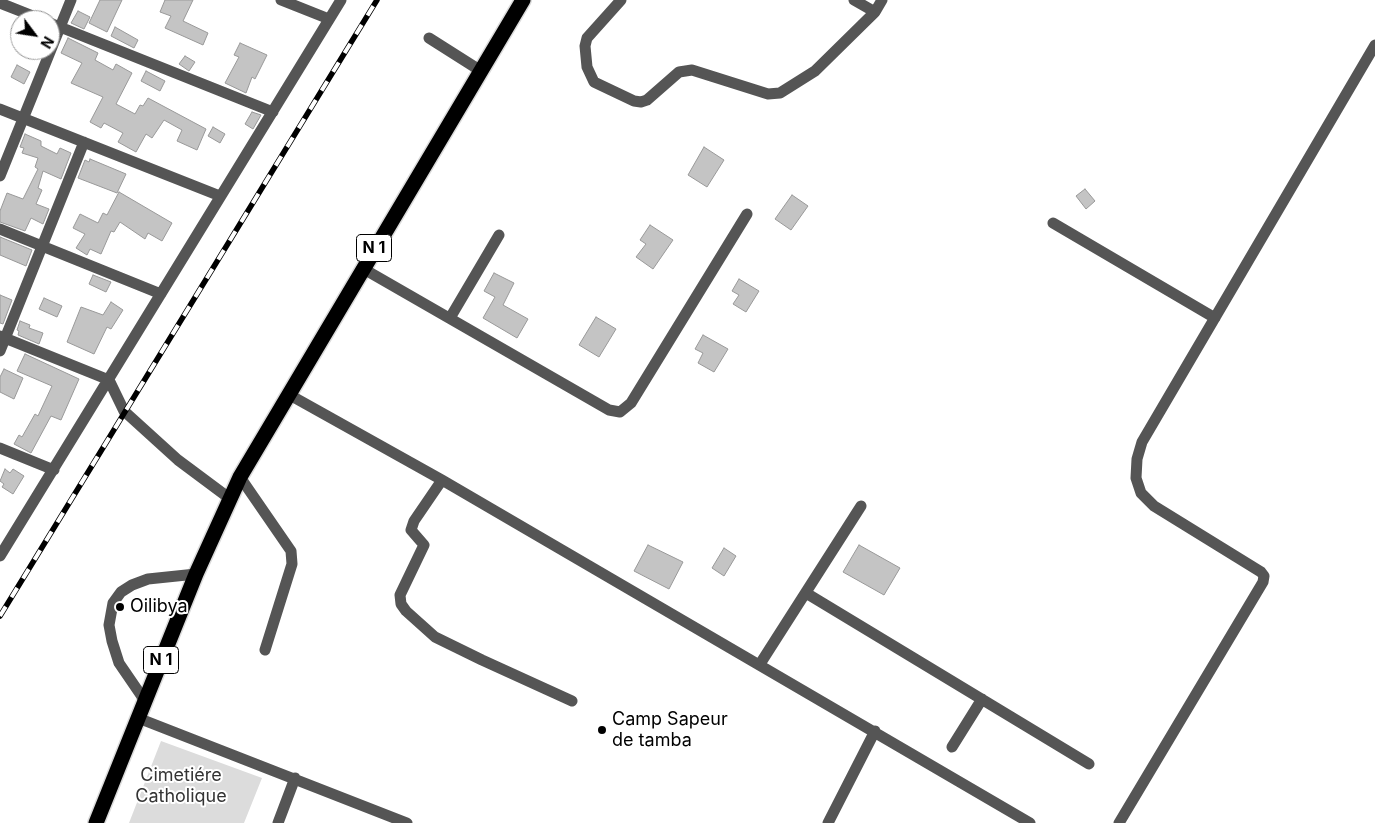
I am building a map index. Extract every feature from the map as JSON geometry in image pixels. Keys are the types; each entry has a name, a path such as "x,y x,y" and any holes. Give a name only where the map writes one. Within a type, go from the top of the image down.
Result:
{"highway":[{"name":"N 1","path":"96,823 196,574 240,477 362,268 523,0"}],"street":[{"path":"60,17 71,0"},
{"path":"281,0 329,19"},
{"path":"0,556 341,0"},
{"path":"621,0 586,38 587,67 594,82 634,101 641,102 647,100 679,72 692,70 768,94 780,93 816,71 875,12 882,0"},
{"path":"854,0 875,12"},
{"path":"0,3 18,10"},
{"path":"60,27 273,112"},
{"path":"429,38 480,71"},
{"path":"1120,823 1263,582 1264,576 1261,572 1154,506 1141,493 1136,478 1137,459 1142,442 1375,45"},
{"path":"0,176 43,60"},
{"path":"0,109 220,196"},
{"path":"0,351 3,337 84,142"},
{"path":"362,268 608,410 620,412 632,404 747,214"},
{"path":"1053,223 1215,318"},
{"path":"0,229 161,294"},
{"path":"450,318 499,235"},
{"path":"3,337 109,380 124,411 178,460 230,498"},
{"path":"288,394 442,480 1030,823"},
{"path":"0,448 54,470"},
{"path":"240,477 291,551 292,564 265,650"},
{"path":"442,480 414,521 411,530 424,545 400,596 400,604 435,636 482,660 572,701"},
{"path":"760,664 861,506"},
{"path":"144,701 119,664 109,625 113,603 121,592 132,585 148,579 196,574"},
{"path":"806,593 1089,764"},
{"path":"952,747 982,699"},
{"path":"138,718 407,823"},
{"path":"828,823 875,731"},
{"path":"278,823 295,778"}],"green space":[{"name":"Cimetiére Catholique","path":"161,741 262,778 244,823 129,823"}],"building":[{"path":"100,0 122,0 107,32 89,23"},
{"path":"165,0 193,0 183,21 208,33 203,45 165,28 171,16 160,12"},
{"path":"78,11 90,17 84,29 71,23"},
{"path":"115,27 138,40 134,48 111,36"},
{"path":"68,38 98,53 95,60 113,70 116,64 132,73 116,104 135,114 140,105 143,106 148,98 206,129 197,150 177,141 182,130 164,120 152,138 146,134 136,152 118,142 123,133 104,123 101,128 90,122 103,97 71,83 82,63 61,53"},
{"path":"240,43 267,55 255,79 252,77 246,93 225,83 239,57 234,55"},
{"path":"185,56 195,62 189,71 179,64"},
{"path":"17,65 30,72 24,84 11,77"},
{"path":"146,71 165,81 160,91 141,81"},
{"path":"252,112 261,115 253,129 245,124"},
{"path":"213,127 225,134 220,143 208,136"},
{"path":"25,134 41,141 41,146 57,154 60,148 71,153 61,179 43,171 38,188 42,190 36,204 49,209 43,224 31,218 25,231 0,222 0,211 7,193 23,199 38,169 35,167 38,158 22,153 24,148 20,147"},
{"path":"704,147 724,160 707,187 688,175"},
{"path":"90,159 126,174 117,193 78,178 85,160 89,162"},
{"path":"1085,189 1095,201 1086,209 1076,196"},
{"path":"119,192 172,223 162,241 148,233 145,239 120,222 114,232 111,231 101,254 90,249 87,255 76,248 85,234 73,228 80,214 98,223 103,213 107,215"},
{"path":"792,195 808,206 791,230 775,219"},
{"path":"650,225 673,240 653,269 636,257 646,244 640,240"},
{"path":"0,237 32,250 26,266 0,255"},
{"path":"494,273 514,283 503,305 528,319 517,338 483,318 495,297 484,291"},
{"path":"93,275 111,282 106,292 89,284"},
{"path":"739,279 759,291 746,312 733,304 739,295 732,291"},
{"path":"0,295 12,300 3,324 0,323"},
{"path":"44,298 62,306 57,317 39,309"},
{"path":"111,302 123,310 111,329 107,327 94,354 67,342 81,307 103,315"},
{"path":"596,317 616,329 599,357 579,345"},
{"path":"20,321 30,325 29,328 43,333 39,344 18,335 19,331 17,330"},
{"path":"703,335 728,349 714,372 698,363 703,353 695,349"},
{"path":"25,354 79,379 61,420 51,416 31,453 14,444 19,435 22,437 35,414 38,416 52,386 17,371"},
{"path":"4,369 23,378 14,399 0,392 0,377"},
{"path":"5,469 10,473 13,469 24,476 13,494 2,487 4,484 0,481"},
{"path":"648,545 683,562 669,589 634,571"},
{"path":"859,545 900,568 884,595 843,572"},
{"path":"724,548 736,556 724,576 712,568"}],"railway":[{"path":"0,616 377,0"}],"place":[{"name":"Oilibya","path":"120,607"},
{"name":"Camp Sapeur de tamba","path":"602,730"}]}
